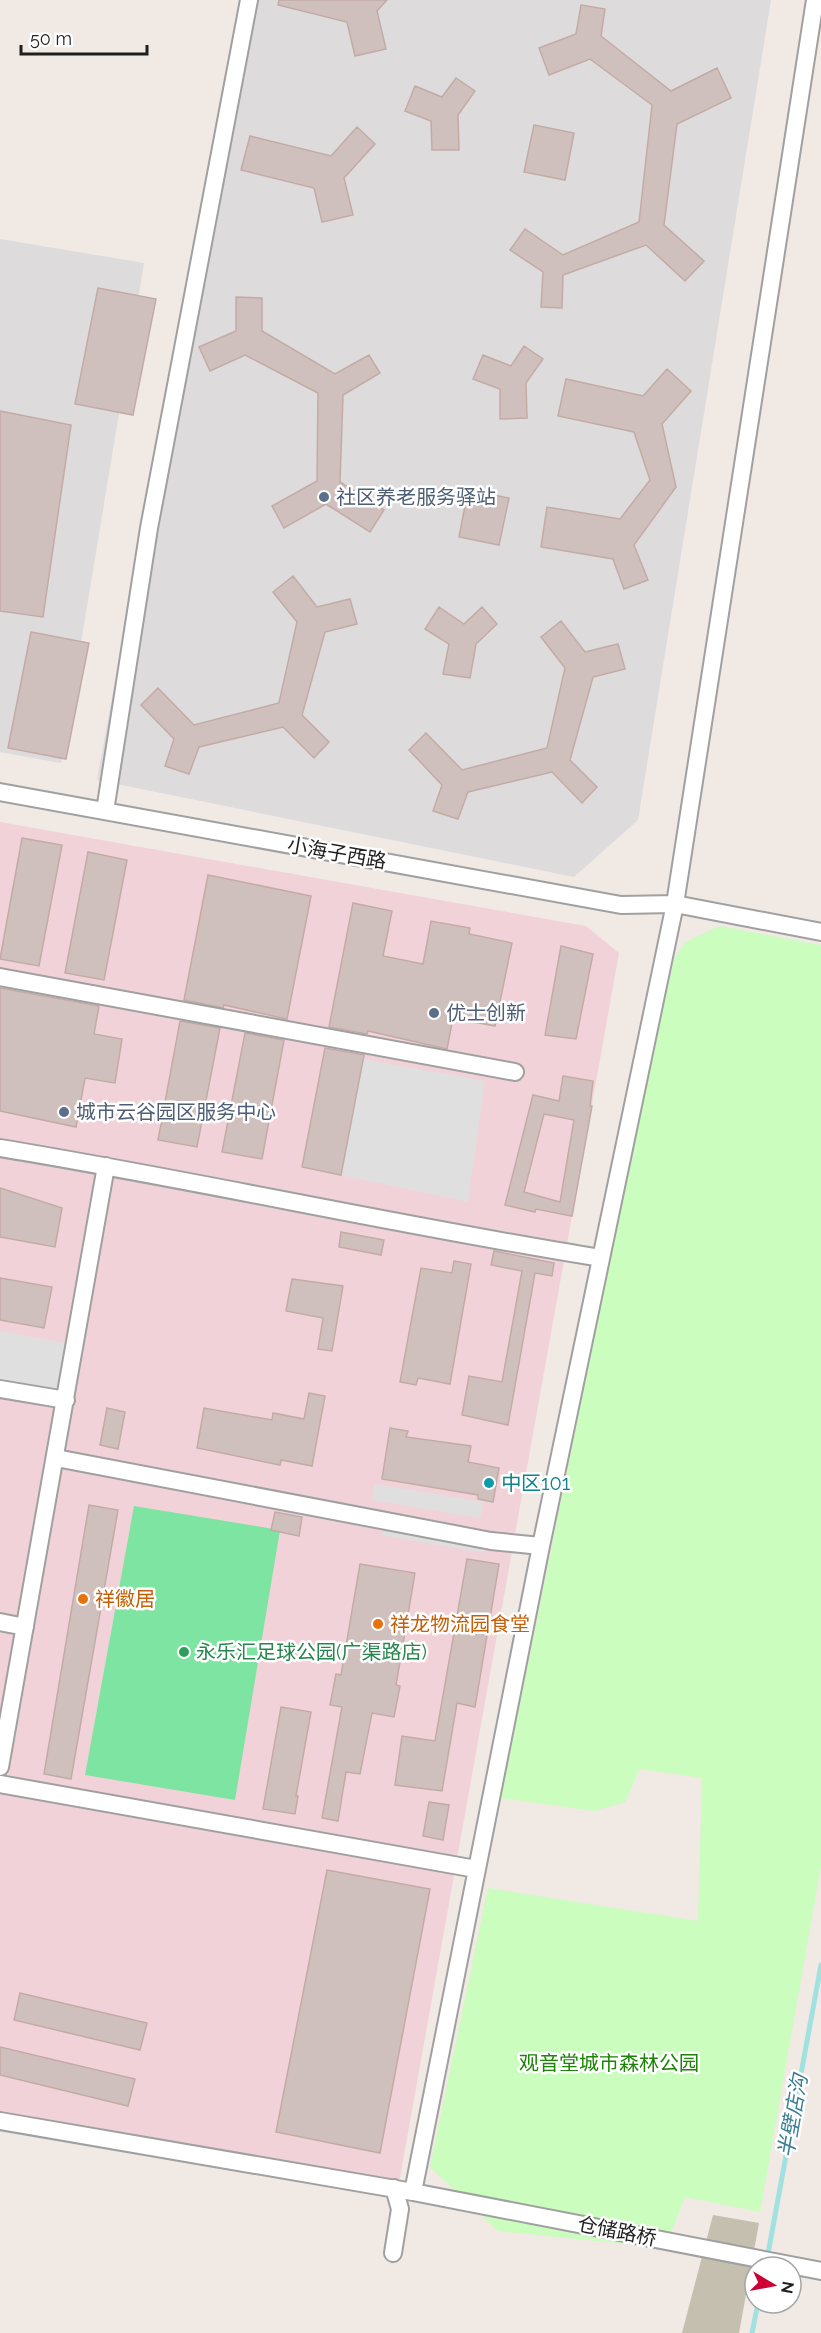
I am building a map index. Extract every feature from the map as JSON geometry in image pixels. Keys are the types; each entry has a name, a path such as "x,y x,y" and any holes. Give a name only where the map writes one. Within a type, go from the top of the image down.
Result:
{"street":[{"path":"105,811 149,528 249,0"},
{"path":"413,2192 541,1546 675,904 815,0"},
{"name":"小海子西路","path":"0,792 621,905 675,904 821,932"},
{"path":"0,977 514,1072"},
{"path":"0,1148 106,1166 492,1241 601,1258"},
{"path":"0,1767 106,1166"},
{"path":"0,1389 66,1400"},
{"path":"56,1458 491,1540 541,1546"},
{"path":"0,1622 26,1627"},
{"path":"0,1784 476,1869"},
{"name":"仓储路桥","path":"0,2121 394,2188 821,2271"},
{"path":"393,2253 400,2209 394,2188"}],"shaded area":[{"path":"240,0 771,0 638,820 574,877 97,780"},
{"path":"0,239 144,263 61,763 0,752"},
{"path":"0,822 586,926 619,953 399,2183 0,2112"},
{"path":"363,1059 485,1081 468,1202 341,1175"},
{"path":"0,1331 65,1343 57,1391 0,1381"},
{"path":"375,1484 483,1502 481,1518 372,1500"},
{"path":"384,1518 487,1536 484,1553 381,1535"},
{"path":"713,2215 759,2223 753,2255 743,2255 743,2311 739,2333 682,2333"}],"green space":[{"name":"观音堂城市森林公园","path":"720,926 821,945 821,1866 760,2212 685,2197 665,2248 498,2231 430,2167 488,1888 698,1921 702,1778 640,1769 625,1802 594,1811 501,1798 669,967 685,942"},
{"name":"永乐汇足球公园(广渠路店)","path":"134,1506 280,1530 235,1800 85,1775"}],"building":[{"path":"279,0 387,0 377,11 386,49 355,56 347,22 278,5"},
{"path":"581,5 605,9 601,36 671,91 717,68 731,98 677,124 664,225 704,261 685,281 646,245 563,275 562,308 541,307 543,272 510,250 525,229 563,255 639,222 652,105 590,59 549,75 539,48 576,34"},
{"path":"456,78 475,91 458,115 459,150 432,150 431,121 405,111 415,86 442,97"},
{"path":"534,125 574,133 565,180 524,172"},
{"path":"357,127 375,144 344,178 353,215 322,222 314,188 241,170 250,136 331,156"},
{"path":"98,288 156,299 133,415 75,404"},
{"path":"236,297 262,298 262,331 335,374 369,355 380,373 343,395 340,482 384,510 370,532 326,504 284,528 272,506 317,481 318,393 245,355 210,371 199,347 236,331"},
{"path":"524,346 543,359 526,383 527,418 500,419 500,389 473,379 483,355 511,366"},
{"path":"667,369 691,391 662,424 676,487 634,545 648,580 624,589 613,559 541,547 547,507 620,519 650,480 634,432 558,416 566,379 643,396"},
{"path":"0,411 71,425 43,617 0,611"},
{"path":"468,490 509,498 499,545 459,537"},
{"path":"293,576 317,607 350,599 357,624 325,632 302,715 329,742 314,758 283,727 199,747 189,774 165,766 174,739 141,705 158,688 194,725 279,703 297,622 273,592"},
{"path":"439,607 464,624 482,607 497,624 476,644 470,678 443,674 449,644 425,629"},
{"path":"561,621 585,652 618,644 625,669 593,677 570,760 597,787 582,803 552,772 468,792 458,819 433,811 442,785 409,750 426,733 462,770 547,748 565,668 541,637"},
{"path":"31,632 89,643 66,759 8,748"},
{"path":"22,838 62,845 39,966 0,959"},
{"path":"88,852 127,860 104,980 65,973"},
{"path":"208,875 311,896 287,1019 224,1005 223,1008 184,1000"},
{"path":"353,903 392,911 383,956 423,964 431,921 470,928 469,934 512,943 495,1026 453,1018 447,1049 368,1031 367,1034 329,1027"},
{"path":"561,946 593,954 576,1039 545,1035"},
{"path":"0,988 99,1006 94,1034 122,1039 115,1083 85,1078 76,1127 0,1111"},
{"path":"180,1021 220,1028 197,1147 158,1140"},
{"path":"245,1033 284,1040 262,1159 222,1152"},
{"path":"325,1048 364,1055 341,1175 302,1167"},
{"path":"563,1076 593,1081 590,1106 592,1106 572,1216 536,1209 535,1212 505,1205 533,1095 559,1101","holes":["544,1114 574,1120 560,1202 524,1192"]},
{"path":"0,1188 62,1208 55,1247 0,1237"},
{"path":"341,1232 384,1240 381,1255 339,1247"},
{"path":"494,1251 554,1263 552,1276 535,1273 508,1425 462,1415 469,1376 502,1382 522,1271 491,1265"},
{"path":"454,1261 471,1264 450,1384 418,1378 416,1385 400,1382 421,1268 452,1273"},
{"path":"0,1278 52,1287 44,1328 0,1320"},
{"path":"292,1279 343,1286 332,1351 318,1349 323,1318 286,1311"},
{"path":"309,1393 325,1396 312,1466 281,1460 280,1465 197,1448 204,1408 272,1420 273,1413 304,1419"},
{"path":"107,1408 125,1412 118,1449 100,1445"},
{"path":"390,1428 408,1431 406,1437 471,1446 468,1462 499,1468 493,1502 478,1499 478,1495 382,1479"},
{"path":"89,1505 118,1510 71,1779 44,1774"},
{"path":"275,1512 302,1517 299,1536 271,1530"},
{"path":"467,1559 499,1564 475,1707 457,1703 442,1791 395,1785 402,1736 435,1741"},
{"path":"360,1564 415,1573 396,1685 400,1686 394,1717 372,1713 360,1774 346,1772 338,1821 322,1818 342,1707 330,1705 336,1674 341,1675"},
{"path":"281,1707 311,1712 296,1796 298,1796 295,1814 263,1809"},
{"path":"429,1802 449,1805 443,1840 423,1836"},
{"path":"327,1870 430,1889 380,2153 276,2132"},
{"path":"20,1993 147,2023 140,2050 14,2020"},
{"path":"0,2047 135,2079 128,2106 0,2075"}],"waterway":[{"name":"半壁店沟","path":"768,2255 821,1965"},
{"name":"半壁店沟","path":"752,2333 756,2315"}],"place":[{"name":"社区养老服务驿站","path":"324,497"},
{"name":"优士创新","path":"434,1013"},
{"name":"城市云谷园区服务中心","path":"64,1112"},
{"name":"中区101","path":"489,1483"},
{"name":"祥徽居","path":"83,1599"},
{"name":"祥龙物流园食堂","path":"378,1624"},
{"name":"永乐汇足球公园(广渠路店)","path":"184,1652"}]}
